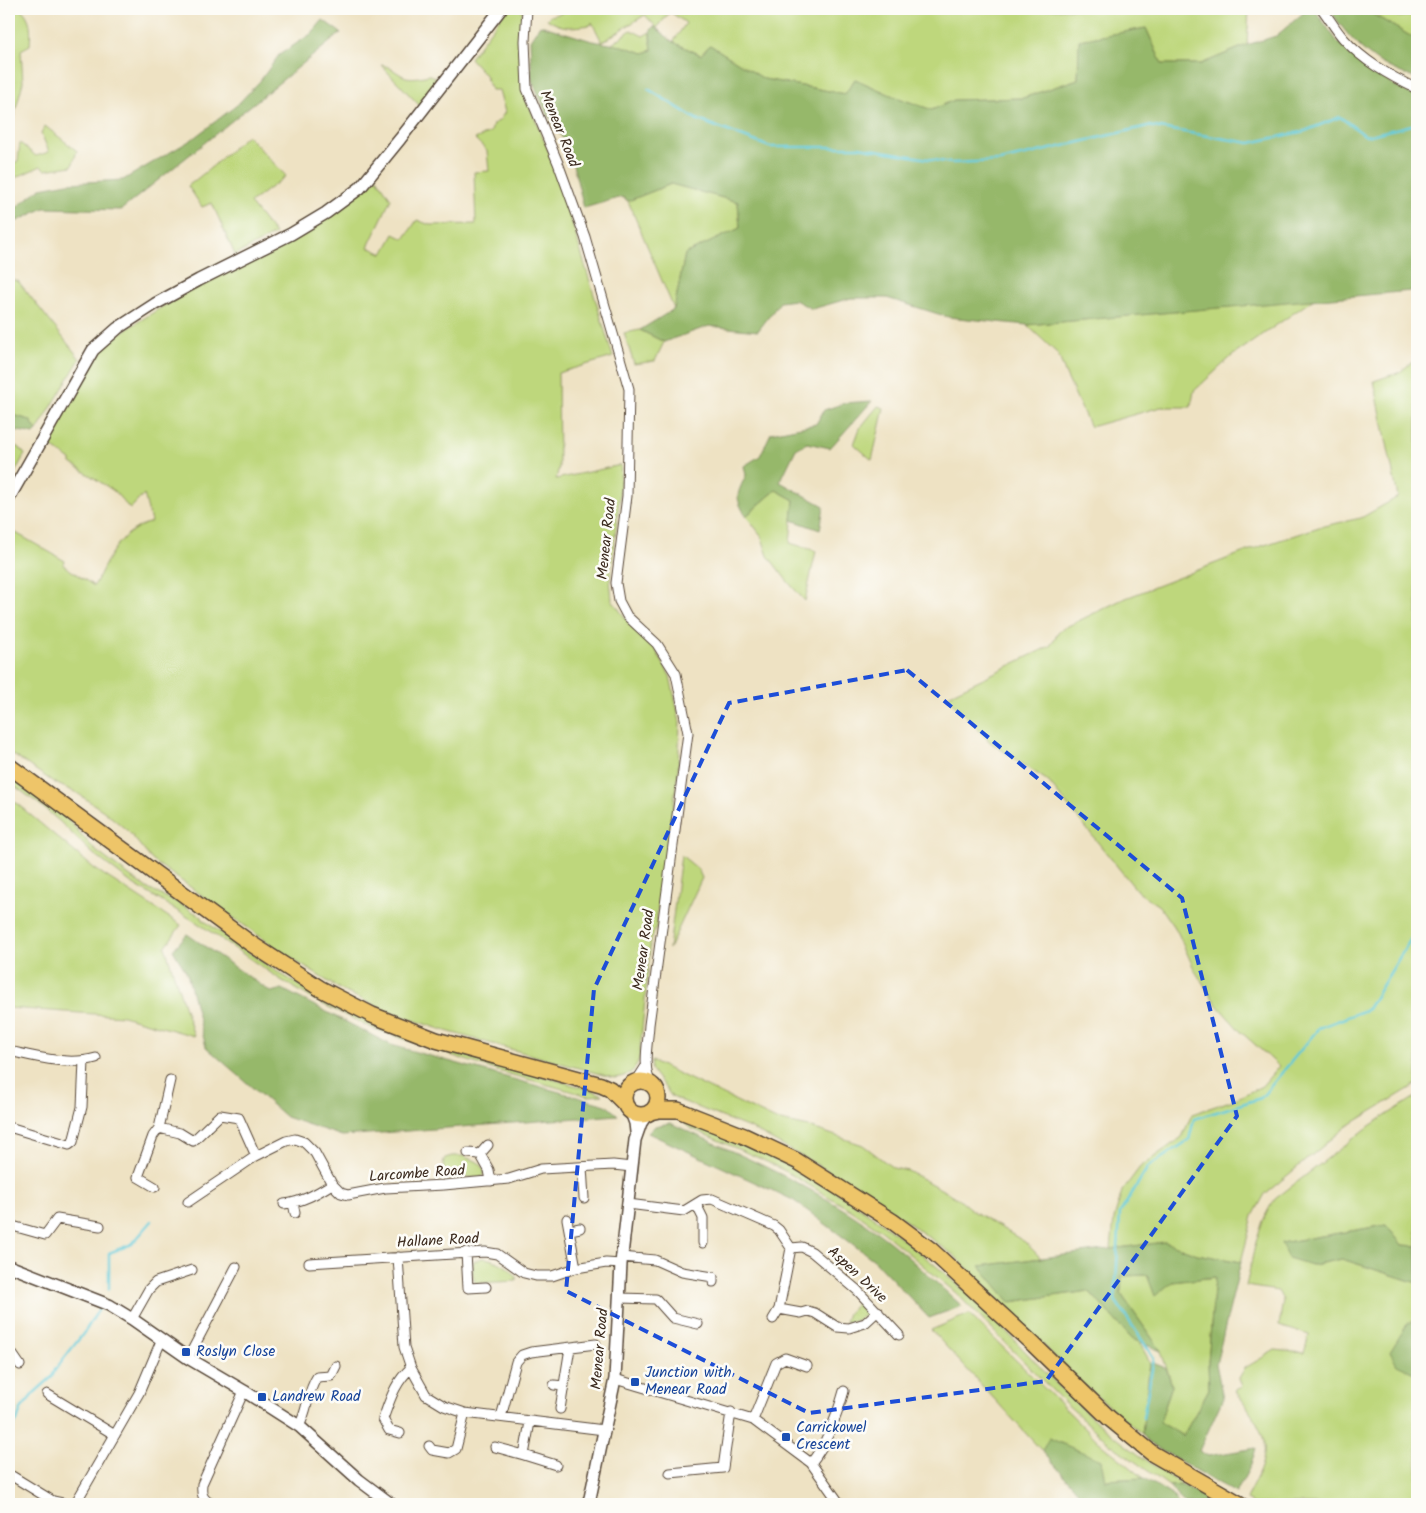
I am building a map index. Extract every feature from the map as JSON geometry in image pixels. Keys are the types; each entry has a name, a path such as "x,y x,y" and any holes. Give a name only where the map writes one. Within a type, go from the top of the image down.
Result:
{"highway":[{"path":"9,766 250,943 321,989 372,1015 436,1040 610,1089 628,1108 639,1115 659,1110 678,1110"},
{"path":"601,1086 642,1081 653,1087 661,1097 678,1110 744,1136 798,1161 892,1221 931,1250 1027,1338 1109,1418 1153,1454 1240,1504"},
{"path":"628,1108 624,1095 632,1083"},
{"path":"649,1113 657,1102 653,1087"}],"street":[{"path":"9,498 93,350 100,342 155,304 291,234 326,213 360,188 501,9"},
{"name":"Menear Road","path":"527,9 525,41 527,89 558,163 585,237 628,390 627,496 616,583 619,601 627,616 657,644 676,674 688,733 650,1016 646,1073 653,1087"},
{"path":"1322,9 1342,38 1369,62 1417,89"},
{"path":"9,1051 40,1058 84,1061 96,1058"},
{"path":"9,1127 68,1145 73,1142 82,1107 84,1061"},
{"path":"632,1083 639,1077 646,1066"},
{"path":"155,1187 138,1177 153,1136 159,1128 170,1080"},
{"name":"Menear Road","path":"587,1504 590,1498 615,1379 621,1261 637,1134 635,1122 628,1108"},
{"name":"Menear Road","path":"637,1134 649,1113"},
{"path":"159,1128 180,1133 194,1141 220,1115 239,1118 256,1156"},
{"path":"188,1202 256,1156 286,1141 295,1139 304,1142 315,1153 332,1184 314,1196 294,1203 284,1204"},
{"path":"480,1154 488,1145"},
{"path":"468,1153 480,1154"},
{"path":"480,1154 489,1170 491,1181"},
{"name":"Larcombe Road","path":"332,1184 341,1194 348,1195 385,1188 509,1180 541,1169 613,1165 632,1167"},
{"path":"582,1167 586,1193"},
{"path":"628,1204 684,1210 702,1200 712,1199 769,1222 779,1230 791,1248 778,1309 773,1319"},
{"path":"294,1203 295,1214"},
{"path":"696,1204 703,1218 703,1244"},
{"path":"9,1225 46,1235 57,1219 100,1226"},
{"path":"567,1219 576,1268"},
{"path":"570,1230 580,1228"},
{"name":"Aspen Drive","path":"791,1248 802,1247 809,1250 857,1290 899,1335"},
{"path":"466,1252 468,1288 486,1287"},
{"name":"Hallane Road","path":"309,1263 485,1252 497,1254 524,1273 536,1276 552,1276 576,1268 606,1263 655,1260 682,1272 714,1276"},
{"path":"398,1257 404,1346 411,1368 426,1395 444,1406 465,1413 604,1430"},
{"path":"9,1266 109,1305 132,1319 188,1358 244,1390 299,1426 359,1480 390,1504"},
{"path":"188,1358 236,1266"},
{"path":"132,1319 149,1289 156,1282 192,1270"},
{"path":"619,1298 656,1299 673,1318 698,1324"},
{"path":"778,1309 801,1313 808,1311 837,1326 849,1328 865,1323 878,1311"},
{"path":"75,1504 139,1393 161,1340"},
{"path":"501,1417 516,1362 522,1355 531,1352 596,1344"},
{"path":"560,1409 570,1348"},
{"path":"9,1349 20,1364"},
{"path":"753,1420 776,1363 785,1358 807,1366"},
{"path":"299,1426 304,1416 311,1385 317,1377 331,1376 336,1366"},
{"path":"400,1433 389,1430 384,1419 396,1384 411,1368"},
{"path":"615,1379 753,1420 810,1463 840,1504"},
{"path":"554,1384 564,1386"},
{"path":"212,1504 205,1501 201,1493 202,1484 244,1390"},
{"path":"810,1463 826,1438 844,1391"},
{"path":"47,1394 115,1435"},
{"path":"670,1473 723,1468 731,1412"},
{"path":"429,1446 432,1450 449,1454 456,1449 465,1413"},
{"path":"524,1455 530,1422"},
{"path":"495,1447 556,1465"},
{"path":"12,1476 52,1502 67,1504"}],"highlighted area":[{"path":"907,670 1182,898 1237,1116 1046,1381 809,1413 566,1291 594,989 729,703"}],"green space":[{"path":"9,9 21,9 25,13 29,21 31,35 30,45 21,50 23,82 9,135"},
{"path":"507,9 522,9 523,91 554,164 613,357 558,373 559,467 556,479 621,465 619,504 610,578 612,600 629,623 654,647 670,676 680,722 678,771 665,870 660,887 656,927 651,940 639,1060 630,1073 614,1078 446,1031 392,1013 343,991 289,957 152,860 129,832 105,812 77,793 55,783 9,752 9,529 65,561 63,565 94,586 110,556 122,540 139,527 151,522 144,494 130,509 114,491 71,463 71,460 49,445 49,438 98,352 111,339 192,288 362,191 377,178 391,199 368,247 383,254 394,234 404,239 417,220 430,225 476,224 474,172 489,171 487,151 475,139 491,132 493,124 499,121 505,112 499,90 491,90 485,75 470,58"},
{"path":"562,9 1249,9 1247,45 1201,64 1162,64 1146,28 1080,40 1078,79 1023,98 954,100 932,110 893,96 855,79 845,94 764,79 710,45 701,55 673,42 686,23 670,12 657,28 645,15 602,42 592,22 591,25 568,27 558,25 547,19 550,16 562,13"},
{"path":"1308,9 1314,9 1337,41 1366,69 1417,98 1417,281 1411,291 1027,325 948,317 887,298 851,298 812,309 795,300 780,302 758,331 709,326 664,342 640,330 674,309 685,254 740,228 738,202 671,184 628,201 622,197 584,208 569,149 546,111 532,81 530,40 540,25 592,41 622,46 644,53 652,50 650,32 654,26 673,42 701,55 710,45 764,79 845,94 855,79 893,96 932,110 954,100 1023,98 1078,79 1079,40 1146,28 1162,64 1201,64 1247,45 1276,36"},
{"path":"1329,9 1369,12 1417,40 1417,79 1387,67 1376,60 1359,46"},
{"path":"1369,12 1383,12 1399,17 1417,15 1417,40"},
{"path":"323,20 341,33 121,210 44,208 9,225 9,213 41,188 68,183 123,180 191,140 237,105 260,81 279,55 311,34"},
{"path":"631,30 643,36 650,32 652,50 644,53 612,44"},
{"path":"381,65 406,77 415,78 430,75 440,80 420,106"},
{"path":"45,126 77,151 72,166 45,170 41,166 9,182 9,166 18,161 20,143 36,156 49,152 41,133"},
{"path":"247,135 286,176 250,203 275,234 235,255 212,203 202,207 188,186"},
{"path":"671,184 738,202 740,228 685,254 674,309 628,201"},
{"path":"9,279 18,281 80,359 37,431 30,420 9,414"},
{"path":"1314,299 1232,356 1194,391 1191,407 1161,407 1090,427 1058,354 1027,325"},
{"path":"640,330 664,342 655,361 634,364 624,333"},
{"path":"1417,358 1417,1084 1346,1127 1265,1194 1253,1216 1241,1262 1197,1254 1164,1242 1111,1249 1114,1219 1122,1191 1140,1167 1182,1137 1192,1114 1233,1100 1262,1086 1279,1066 1241,1032 1217,1005 1195,971 1178,933 1159,906 1138,892 1048,781 990,742 946,696 1050,646 1060,630 1121,600 1247,551 1319,527 1361,518 1398,497 1374,381 1400,372"},
{"path":"872,401 830,448 807,443 796,449 780,482 824,506 820,530 792,520 794,500 776,490 746,516 738,500 746,475 744,466 760,456 771,433 816,424 824,410 845,403"},
{"path":"878,406 884,408 872,460 854,444 860,428"},
{"path":"9,414 30,420 37,431 34,434 9,429"},
{"path":"9,446 18,447 25,454 9,483"},
{"path":"776,490 794,500 790,543 816,551 805,601 768,556 761,535 746,516"},
{"path":"9,774 63,814 96,851 132,878 150,890 177,902 202,917 203,920 271,968 311,992 377,1025 461,1054 592,1090 603,1095 588,1096 498,1071 374,1029 320,1003 281,980 199,924 130,882 92,853 39,804 9,782"},
{"path":"9,797 95,869 181,925 165,947 194,1036 123,1016 9,1008"},
{"path":"681,855 698,869 702,878 669,949"},
{"path":"187,934 271,992 282,989 391,1045 606,1105 618,1115 342,1136 286,1117 206,1047 187,973 173,950"},
{"path":"652,1061 776,1120 809,1127 863,1145 893,1168 908,1171 957,1198 973,1211 1025,1242 1041,1258 981,1266 1010,1302 1089,1291 1132,1339 1139,1342 1150,1362 1142,1434 1080,1382 955,1256 861,1189 752,1129 672,1097 651,1069"},
{"path":"1417,1096 1417,1246 1402,1245 1386,1225 1281,1243 1312,1265 1342,1259 1417,1283 1417,1504 1254,1504 1246,1500 1262,1465 1264,1441 1252,1414 1235,1390 1242,1387 1239,1378 1245,1368 1275,1350 1304,1353 1309,1335 1279,1326 1283,1300 1278,1291 1246,1286 1256,1241 1264,1219 1275,1199 1371,1125"},
{"path":"677,1117 743,1144 808,1175 873,1217 914,1248 972,1297 1057,1385 1096,1421 1139,1455 1183,1485 1169,1486 1109,1443 1060,1398 956,1293 883,1232 851,1210 785,1171 690,1128"},
{"path":"670,1123 752,1160 832,1202 892,1244 962,1306 929,1318 874,1260 793,1200 648,1133 655,1126"},
{"path":"465,1156 477,1162 482,1166 484,1175 482,1177 445,1179 443,1164 445,1158"},
{"path":"1386,1225 1402,1245 1417,1246 1417,1283 1342,1259 1312,1265 1288,1258 1281,1243"},
{"path":"1165,1242 1197,1254 1241,1262 1216,1364 1223,1398 1199,1451 1208,1456 1256,1448 1251,1465 1236,1493 1149,1443 1142,1434 1150,1362 1166,1368 1172,1385 1160,1422 1183,1436 1209,1389 1208,1362 1215,1277 1172,1282 1155,1296 1147,1275 1122,1276 1121,1294 1161,1351 1132,1339 1089,1291 1010,1302 980,1266"},
{"path":"487,1258 509,1268 517,1281 476,1283 473,1273 474,1261"},
{"path":"1147,1275 1172,1282 1215,1277 1208,1362 1209,1389 1183,1436 1160,1422 1172,1385 1161,1351 1121,1294 1122,1276"},
{"path":"859,1301 867,1310 866,1314 858,1320 845,1322 848,1313"},
{"path":"969,1314 1099,1442 1144,1478 1105,1480 1050,1438 1042,1451 931,1330"},
{"path":"1417,1320 1417,1372 1414,1373 1397,1365 1390,1352 1408,1323"},
{"path":"1049,1438 1101,1460 1105,1480 1144,1478 1173,1496 1178,1504 1089,1504 1042,1451"},
{"path":"1183,1485 1217,1504 1185,1504 1169,1486"}],"waterway":[{"path":"648,89 696,119 770,147 859,147 951,163 1000,161 1148,126 1250,143 1305,131 1340,117 1366,136 1416,124 1417,126"},
{"path":"1143,1418 1154,1358 1115,1300 1120,1213 1148,1167 1189,1140 1194,1119 1261,1098 1319,1028 1368,1009 1417,931"},
{"path":"109,1289 109,1253 132,1244 152,1221"},
{"path":"9,1432 17,1421 21,1409 34,1393 52,1377 100,1307"}],"place":[{"name":"Roslyn Close","path":"186,1352"},
{"name":"Junction with Menear Road","path":"635,1382"},
{"name":"Landrew Road","path":"262,1397"},
{"name":"Carrickowel Crescent","path":"786,1437"}]}
